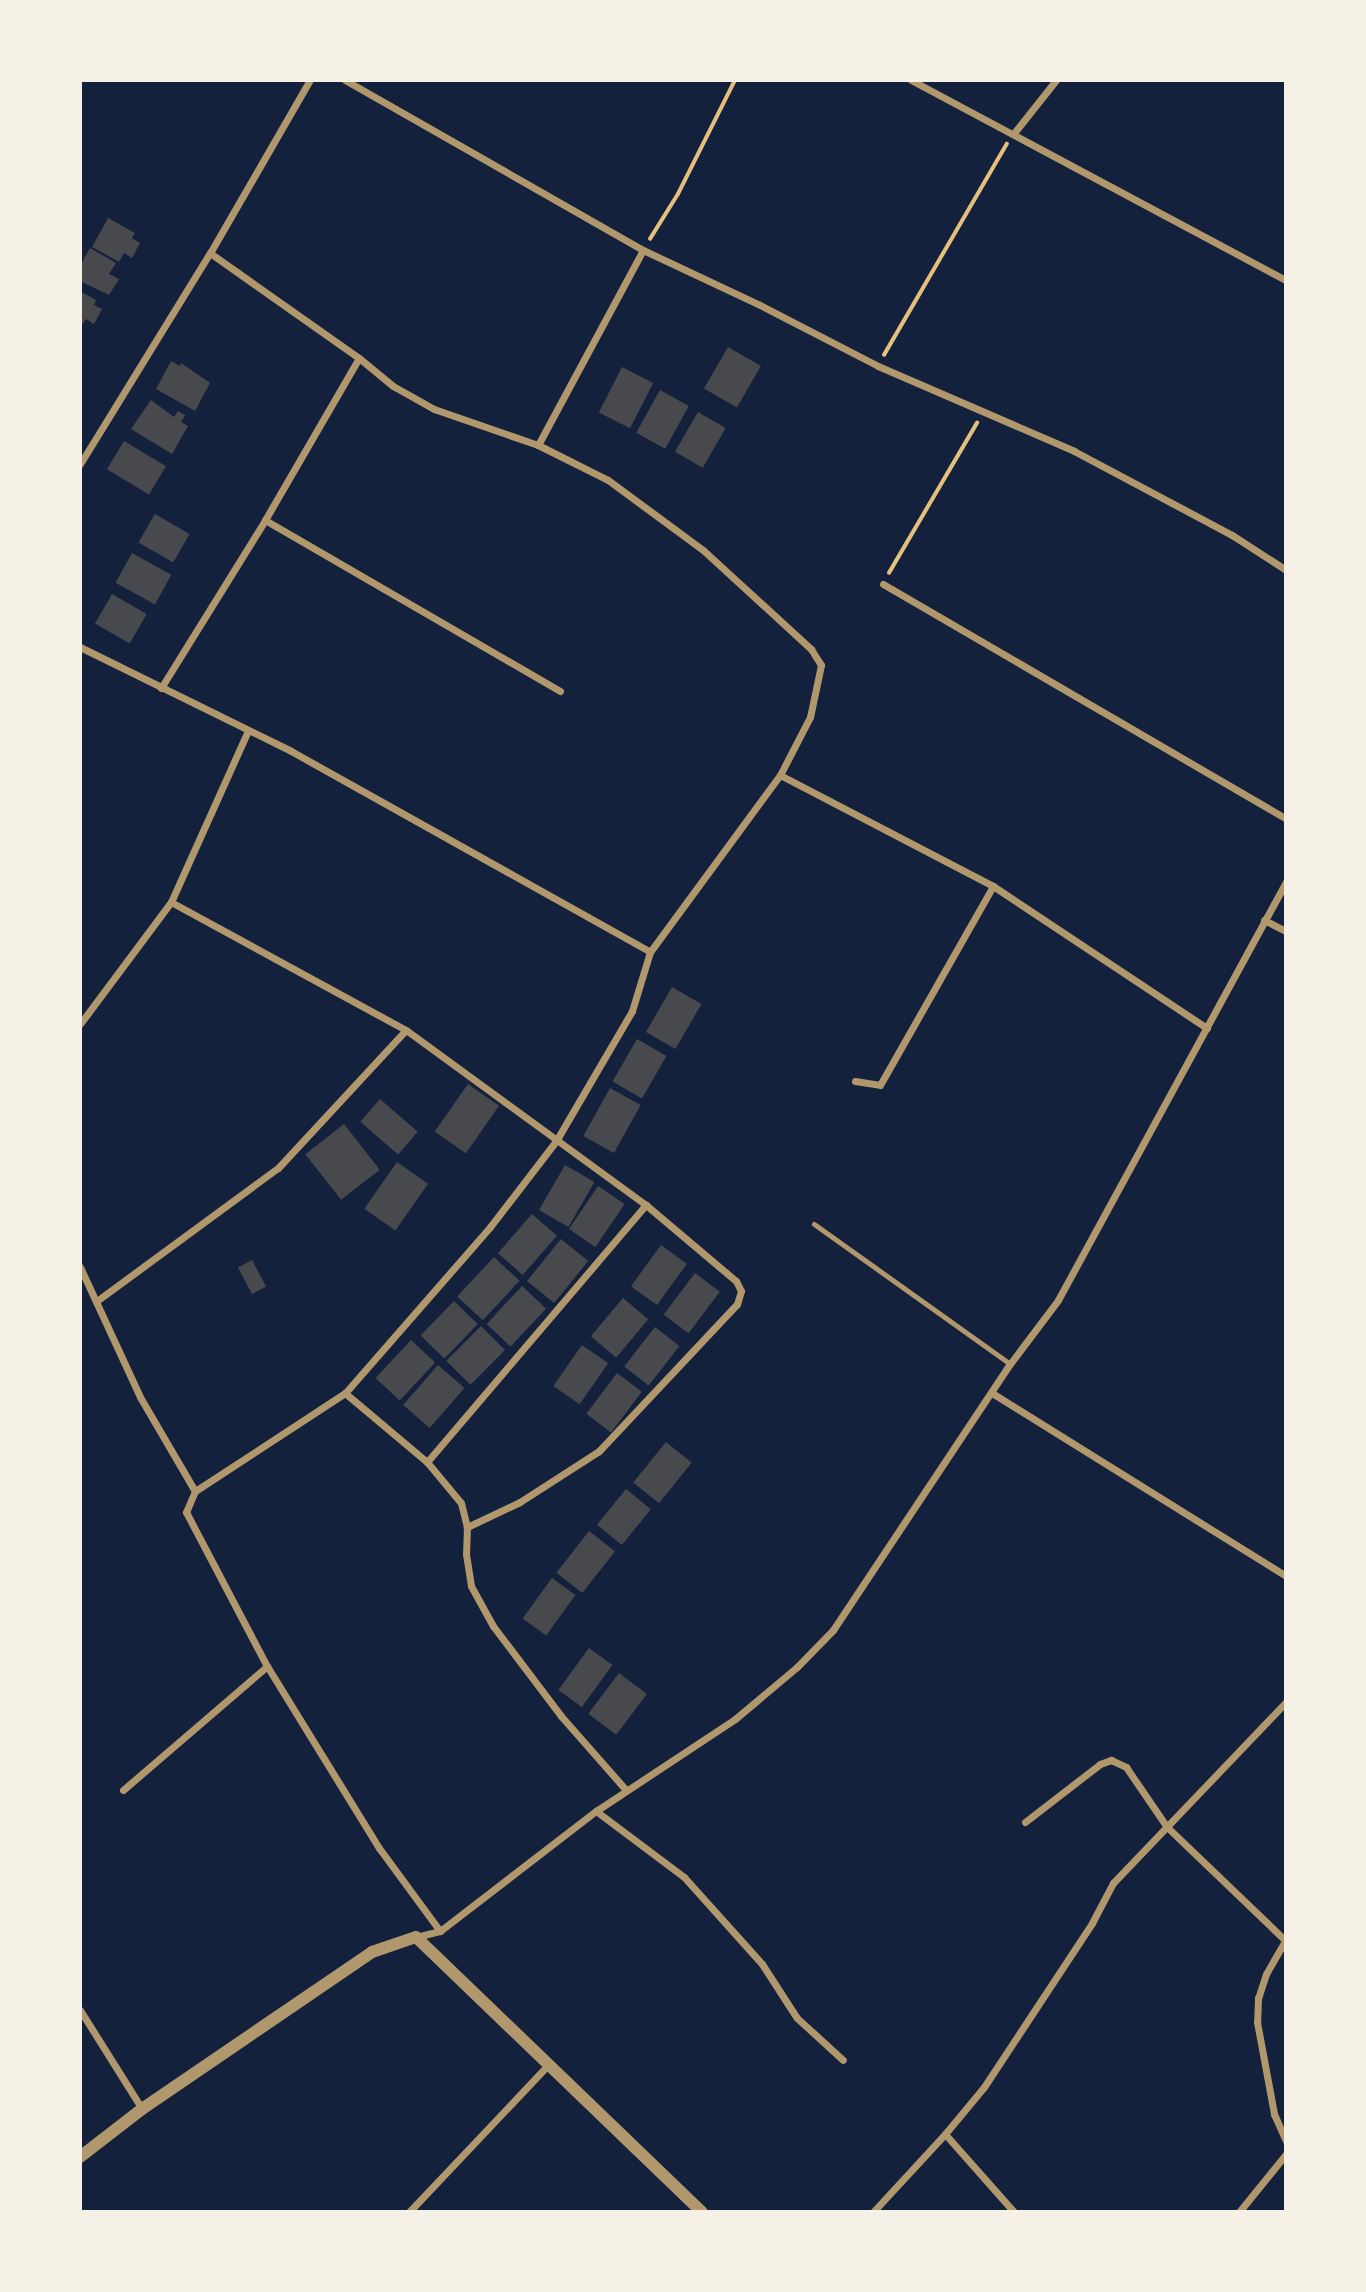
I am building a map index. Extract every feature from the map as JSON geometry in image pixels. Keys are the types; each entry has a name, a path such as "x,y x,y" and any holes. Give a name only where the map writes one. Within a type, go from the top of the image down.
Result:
{"street":[{"path":"80,464 210,253 310,80"},
{"path":"345,80 643,250 760,305 878,366 1074,452 1232,535 1286,570"},
{"path":"911,80 1286,280"},
{"path":"1014,134 1056,80"},
{"path":"538,445 601,323 643,250"},
{"path":"210,253 359,358 393,386 435,409 538,445 608,480 703,550 811,649 821,665 810,717 780,775 650,952 632,1010 556,1141 490,1227 345,1393 195,1491 186,1512 267,1666 379,1848 440,1931"},
{"path":"162,688 265,520 359,358"},
{"path":"265,520 560,691"},
{"path":"883,584 1286,819"},
{"path":"80,647 291,751 650,952"},
{"path":"80,1024 171,902 248,731"},
{"path":"780,775 993,886 1207,1028"},
{"path":"80,2157 142,2109 372,1952 440,1931 596,1811 735,1719 797,1667 833,1630 1010,1364 1058,1300 1286,881"},
{"path":"855,1081 880,1085 993,886"},
{"path":"171,902 406,1030 646,1205 736,1281 741,1291 737,1304 599,1451 520,1502 467,1527"},
{"path":"1264,920 1286,931"},
{"path":"98,1300 278,1168 406,1030"},
{"path":"428,1462 646,1205"},
{"path":"80,1267 98,1300 140,1397 195,1491"},
{"path":"345,1393 428,1462 461,1503 467,1527 466,1553 471,1586 493,1626 561,1716 626,1790"},
{"path":"992,1393 1286,1576"},
{"path":"124,1790 267,1666"},
{"path":"873,2211 946,2134 984,2087 1092,1923 1113,1883 1286,1702"},
{"path":"1025,1822 1100,1764 1111,1760 1126,1767 1167,1827 1285,1941 1266,1974 1258,1998 1257,2022 1274,2114 1286,2141"},
{"path":"596,1811 684,1877 762,1964 797,2018 843,2060"},
{"path":"416,1937 702,2211"},
{"path":"80,2010 142,2109"},
{"path":"409,2211 549,2064"},
{"path":"946,2134 1014,2211"},
{"path":"1239,2211 1286,2154"}],"lane":[{"path":"814,1224 1010,1364"}],"path":[{"path":"643,250 684,184 735,80"},
{"path":"878,366 1014,134"},
{"path":"883,584 984,412"}],"building":[{"path":"108,218 135,233 132,238 140,243 132,258 124,253 119,262 92,247"},
{"path":"90,248 116,263 109,274 119,279 109,295 80,281 80,266"},
{"path":"80,291 96,300 94,305 102,309 94,324 86,319 80,328"},
{"path":"728,347 761,366 737,408 704,389"},
{"path":"171,361 180,366 181,363 210,383 195,411 156,389"},
{"path":"622,367 653,383 630,428 599,412"},
{"path":"660,390 689,406 665,449 636,433"},
{"path":"151,400 174,417 178,411 185,415 181,422 188,426 172,454 131,429"},
{"path":"698,412 726,428 703,468 675,452"},
{"path":"124,441 166,466 149,495 107,469"},
{"path":"155,514 190,534 173,563 138,543"},
{"path":"132,553 171,575 155,605 116,583"},
{"path":"112,594 147,614 130,643 95,623"},
{"path":"672,987 701,1004 675,1049 646,1032"},
{"path":"637,1039 666,1056 642,1098 612,1081"},
{"path":"468,1084 499,1106 466,1153 435,1132"},
{"path":"610,1088 641,1105 614,1153 583,1136"},
{"path":"380,1099 418,1132 398,1154 360,1122"},
{"path":"344,1124 380,1170 341,1200 305,1154"},
{"path":"397,1162 428,1184 395,1230 364,1209"},
{"path":"565,1165 594,1182 568,1227 539,1210"},
{"path":"598,1186 625,1204 595,1247 569,1229"},
{"path":"532,1214 557,1236 523,1275 498,1253"},
{"path":"561,1239 588,1261 554,1303 527,1281"},
{"path":"661,1245 687,1264 657,1305 631,1286"},
{"path":"494,1257 520,1281 483,1320 457,1296"},
{"path":"252,1260 266,1286 252,1294 238,1268"},
{"path":"695,1273 720,1292 688,1333 664,1315"},
{"path":"522,1286 546,1309 511,1347 487,1324"},
{"path":"623,1298 648,1319 616,1358 591,1336"},
{"path":"454,1301 478,1324 444,1358 421,1336"},
{"path":"481,1326 505,1350 470,1385 446,1361"},
{"path":"655,1327 679,1346 649,1385 624,1366"},
{"path":"411,1340 435,1363 400,1401 376,1378"},
{"path":"582,1345 608,1363 580,1404 553,1386"},
{"path":"438,1365 464,1388 430,1428 403,1405"},
{"path":"617,1373 642,1392 611,1432 586,1414"},
{"path":"666,1442 692,1463 659,1503 633,1482"},
{"path":"626,1489 651,1509 622,1545 597,1525"},
{"path":"589,1531 615,1551 582,1593 556,1573"},
{"path":"552,1578 575,1595 546,1635 523,1618"},
{"path":"589,1648 612,1665 582,1707 558,1690"},
{"path":"619,1673 647,1694 616,1735 588,1714"}]}
